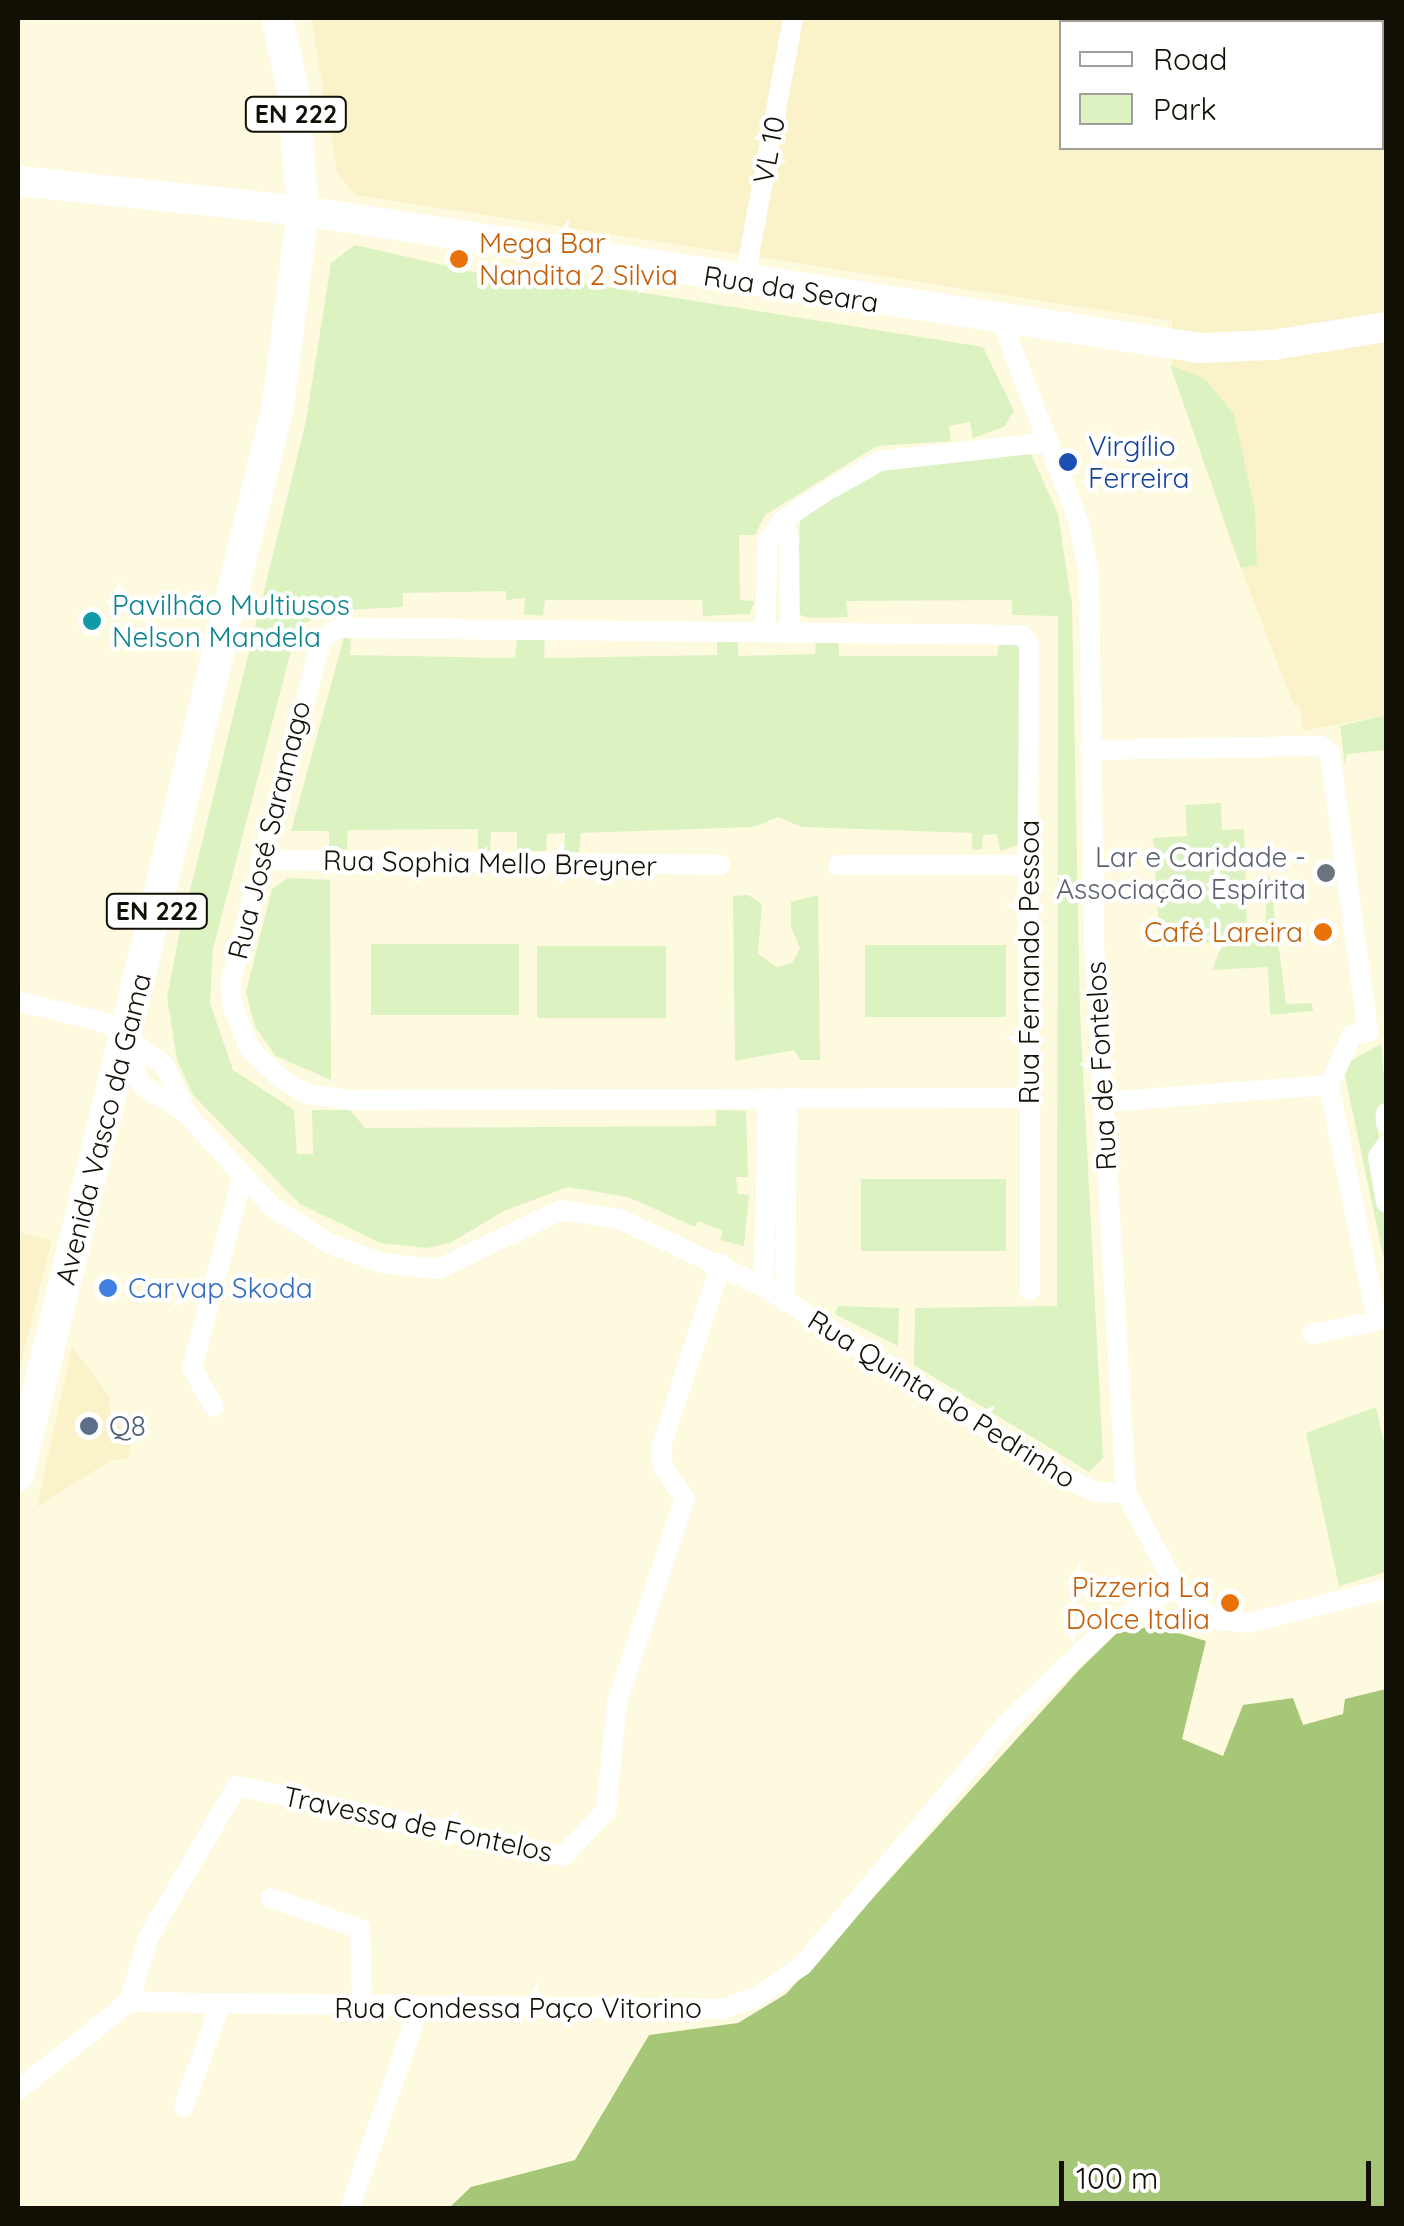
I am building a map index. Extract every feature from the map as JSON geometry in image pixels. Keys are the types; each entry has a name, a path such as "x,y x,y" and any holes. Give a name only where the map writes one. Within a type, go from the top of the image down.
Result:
{"main road":[{"name":"Avenida Vasco da Gama","path":"18,1475 278,406 304,211 292,90 276,18"}],"street":[{"name":"VL 10","path":"744,283 793,18"},
{"name":"Rua da Seara","path":"18,181 304,211 744,283 1200,348 1273,345 1386,327"},
{"name":"Rua de Fontelos","path":"1001,320 1079,522 1090,575 1090,750 1103,1102 1126,1493 1176,1587 1201,1611 1248,1623 1386,1590"},
{"path":"765,630 768,541 783,520 880,460 1049,442"},
{"path":"783,520 789,540 790,631"},
{"name":"Rua José Saramago","path":"1022,636 765,630 330,632 315,650 260,860 234,965 233,1006 250,1049 270,1071 308,1094 350,1100 1030,1098"},
{"name":"Rua Fernando Pessoa","path":"1022,636 1029,646 1030,1290"},
{"path":"1090,750 1321,746 1330,754 1368,1032 1352,1034 1329,1085 1377,1321 1312,1334"},
{"name":"Rua Sophia Mello Breyner","path":"260,860 720,865"},
{"path":"838,865 1028,865"},
{"path":"18,1000 95,1016 164,1065 186,1113"},
{"path":"124,1039 134,1077 186,1113"},
{"path":"1103,1102 1329,1085"},
{"path":"764,1287 778,1098"},
{"path":"778,1098 786,1302"},
{"name":"Rua Quinta do Pedrinho","path":"186,1113 242,1180 328,1244 411,1269 459,1263 560,1210 620,1219 764,1287 1069,1480 1096,1492 1126,1493"},
{"path":"1386,1113 1386,1123"},
{"path":"1386,1145 1378,1157 1386,1202"},
{"path":"214,1407 192,1368 242,1180"},
{"name":"Travessa de Fontelos","path":"128,2002 149,1936 236,1786 564,1856 606,1811 617,1703 686,1499 664,1468 661,1447 721,1264"},
{"name":"Rua Condessa Paço Vitorino","path":"128,2002 419,2008 722,2008 757,1997 802,1965 1010,1720 1111,1624 1176,1587"},
{"path":"271,1898 360,1930 362,2007"},
{"path":"18,2090 128,2002"},
{"path":"184,2106 220,2005"},
{"path":"350,2208 419,2008"}],"shaded area":[{"path":"311,18 1386,18 1386,715 1303,731 1300,705 1294,706 1231,543 1172,368 1172,321 355,195 337,173"},
{"path":"18,1232 52,1240 18,1374"},
{"name":"Q8","path":"72,1346 109,1396 112,1423 135,1430 128,1459 111,1460 37,1507"}],"green space":[{"path":"355,245 482,274 494,269 983,347 1014,411 1004,427 973,438 970,422 949,426 951,441 877,446 765,515 755,535 739,535 740,600 755,601 749,614 703,616 702,600 545,600 543,616 524,614 525,598 506,600 506,591 403,593 403,607 327,611 299,627 292,647 213,949 210,1003 233,1070 294,1110 297,1154 313,1154 312,1110 350,1110 365,1128 716,1126 716,1110 746,1111 748,1177 736,1177 738,1194 749,1195 744,1246 720,1240 723,1231 698,1221 695,1227 628,1197 568,1187 504,1211 450,1243 427,1248 381,1243 300,1204 193,1095 177,1060 167,997 180,931 306,421 331,263"},
{"path":"1170,365 1204,378 1234,414 1255,510 1257,565 1241,568"},
{"path":"1031,454 1058,514 1072,605 1080,1012 1103,1458 1089,1472 914,1365 915,1308 1057,1306 1058,616 1012,615 1012,600 846,601 848,617 811,618 800,615 797,603 800,519 884,466"},
{"path":"344,637 351,639 350,655 515,658 517,639 545,638 544,658 717,655 717,638 738,638 738,656 815,654 816,638 838,638 839,656 997,656 1000,639 1021,638 1018,845 1000,851 997,834 983,835 982,849 972,850 972,833 802,827 778,817 753,827 581,833 579,852 564,852 565,833 547,834 546,851 517,851 517,832 491,832 490,851 478,850 478,829 348,830 347,849 329,850 329,831 291,831"},
{"path":"1386,715 1386,750 1347,754 1345,765 1340,726"},
{"path":"1221,803 1222,830 1244,829 1247,927 1265,924 1269,872 1286,1004 1312,1003 1313,1011 1270,1015 1268,967 1212,970 1223,942 1160,945 1153,838 1187,836 1185,805"},
{"path":"288,878 330,880 331,1080 276,1056 255,1027 246,992 272,889"},
{"path":"748,895 762,904 758,954 777,967 792,963 800,948 791,927 791,902 818,895 820,1060 800,1060 794,1050 735,1061 733,896"},
{"path":"371,944 519,944 519,1015 371,1015"},
{"path":"865,945 1006,945 1006,1017 865,1017"},
{"path":"537,946 666,946 666,1018 537,1018"},
{"path":"1381,1044 1386,1101 1375,1116 1380,1143 1374,1153 1386,1213 1386,1269 1345,1076 1347,1063"},
{"path":"861,1179 1006,1179 1006,1251 861,1251"},
{"path":"838,1306 899,1308 898,1346 835,1314"},
{"path":"1376,1407 1386,1453 1386,1572 1339,1586 1306,1433"},
{"path":"1154,1626 1206,1641 1182,1739 1223,1756 1243,1705 1293,1698 1303,1725 1343,1714 1345,1699 1386,1689 1386,2208 449,2208 471,2187 575,2160 649,2035 738,2023 786,1994 1080,1669 1117,1633"}],"place":[{"name":"Mega Bar Nandita 2 Silvia","path":"459,259"},
{"name":"Virgílio Ferreira","path":"1068,462"},
{"name":"Pavilhão Multiusos Nelson Mandela","path":"92,621"},
{"name":"Lar e Caridade - Associação Espírita","path":"1326,873"},
{"name":"Café Lareira","path":"1323,932"},
{"name":"Carvap Skoda","path":"108,1288"},
{"name":"Q8","path":"89,1426"},
{"name":"Pizzeria La Dolce Italia","path":"1230,1603"}]}
